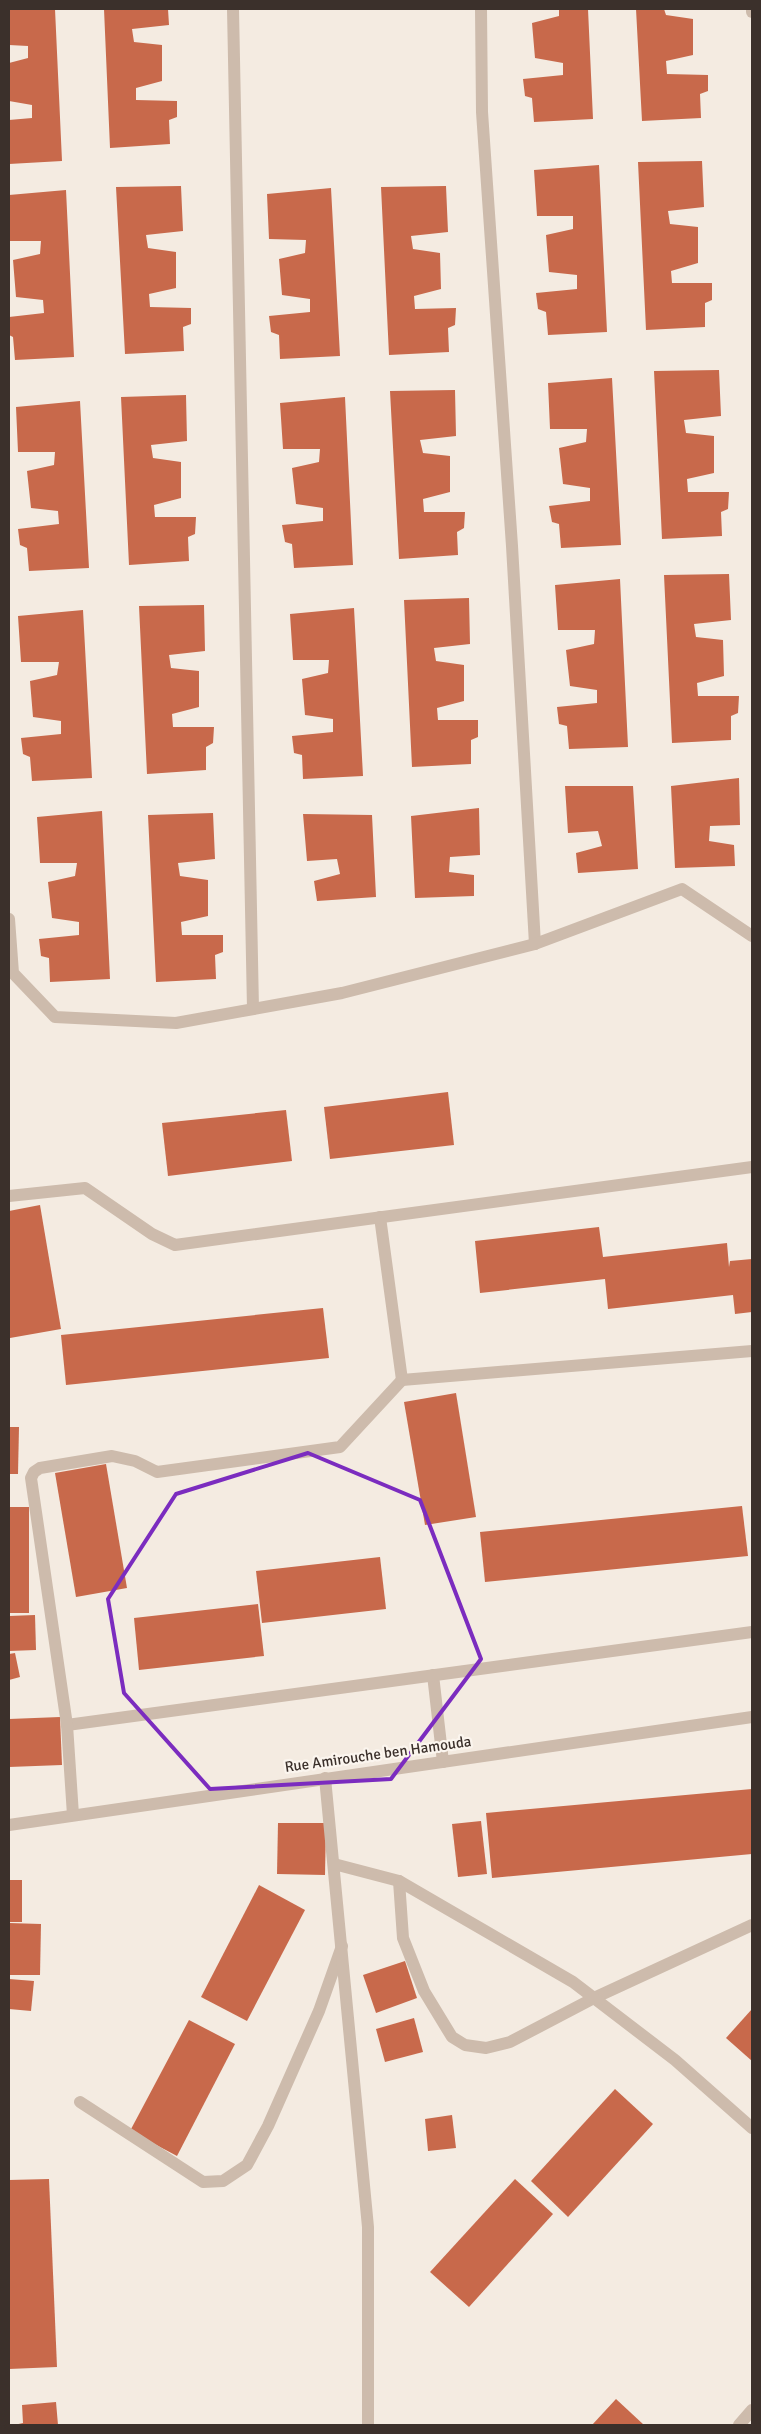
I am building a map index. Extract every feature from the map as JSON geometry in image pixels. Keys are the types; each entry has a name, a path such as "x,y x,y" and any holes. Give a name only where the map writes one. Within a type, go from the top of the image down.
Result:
{"street":[{"path":"233,9 253,1009"},
{"path":"481,9 482,112 526,773 535,944"},
{"path":"9,920 13,973 55,1017 176,1023 342,993 535,944 682,889 752,936"},
{"path":"9,1196 84,1188 152,1234 175,1245 752,1167"},
{"path":"380,1217 402,1380"},
{"path":"73,1815 67,1724 31,1478 34,1472 40,1468 112,1456 135,1461 157,1472 340,1447 402,1380 752,1351"},
{"path":"67,1724 752,1632"},
{"path":"433,1676 443,1762"},
{"name":"Rue Amirouche ben Hamouda","path":"9,1825 752,1717"},
{"path":"326,1778 368,2227 368,2425"},
{"path":"334,1864 399,1881 573,1982 675,2060 752,2128"},
{"path":"399,1881 403,1938 424,1991 452,2036 465,2045 486,2048 510,2042 594,1998 752,1925"},
{"path":"80,2102 204,2182 223,2181 247,2165 268,2126 319,2011 343,1944"},
{"path":"739,2425 752,2410"}],"highlighted area":[{"path":"308,1453 420,1500 481,1659 391,1779 210,1789 124,1693 108,1599 176,1494"}],"building":[{"path":"9,9 55,9 62,161 9,164 9,120 32,118 32,105 9,101 9,63 28,58 28,46 9,45"},
{"path":"104,9 168,9 169,25 132,29 134,42 162,45 162,81 136,88 136,100 177,101 177,117 169,120 170,144 110,148"},
{"path":"559,9 588,9 593,119 534,122 532,98 525,96 523,79 563,75 563,63 535,58 532,23 559,16"},
{"path":"636,9 664,9 666,15 693,19 693,55 666,61 667,74 708,75 708,91 700,94 701,118 642,121"},
{"path":"702,161 704,207 668,211 670,224 698,227 698,263 671,271 672,283 712,283 712,300 705,303 705,327 646,330 638,162"},
{"path":"599,165 607,332 548,335 546,312 538,309 536,293 577,289 577,275 549,272 546,235 573,229 573,216 537,216 534,170"},
{"path":"181,186 183,231 146,235 148,248 176,252 176,288 149,294 150,307 191,308 191,324 183,327 184,351 125,354 116,187"},
{"path":"446,186 448,232 411,236 413,249 440,253 441,289 414,296 415,309 456,308 455,325 448,328 449,352 389,355 381,187"},
{"path":"331,188 340,356 280,359 279,335 271,332 269,316 310,312 310,299 282,295 279,259 305,253 306,240 269,239 267,194"},
{"path":"66,190 74,357 15,360 13,337 9,335 9,317 44,313 43,300 16,297 13,260 40,254 41,241 9,241 9,195"},
{"path":"719,370 721,416 684,420 686,433 714,436 714,473 687,479 688,492 729,492 728,509 721,512 722,536 662,539 654,371"},
{"path":"612,378 621,545 561,548 559,524 552,522 549,506 590,501 590,488 563,484 559,448 586,442 587,429 550,429 548,383"},
{"path":"455,390 456,436 420,440 423,453 450,456 450,492 423,499 424,512 465,512 464,528 457,532 458,555 399,559 390,391"},
{"path":"186,395 187,441 151,445 153,458 181,462 181,498 154,505 155,517 196,517 195,534 188,537 189,561 129,565 121,397"},
{"path":"345,397 353,565 294,568 292,544 285,542 282,525 323,521 323,508 296,504 292,468 319,462 320,449 283,449 280,403"},
{"path":"80,401 89,568 29,571 27,548 20,545 18,529 59,524 58,511 31,508 27,471 54,465 55,452 18,452 16,407"},
{"path":"729,574 731,620 694,624 696,637 723,640 724,676 697,683 698,696 739,696 738,713 731,716 731,740 672,743 664,575"},
{"path":"620,579 628,747 569,749 567,726 559,724 557,707 597,703 597,690 570,686 566,650 594,644 595,630 558,630 555,585"},
{"path":"469,598 470,644 434,648 436,661 464,665 464,701 437,708 438,720 478,720 478,737 471,740 471,764 412,767 404,600"},
{"path":"204,605 205,651 169,655 171,668 199,671 199,707 172,714 173,727 214,727 213,743 206,747 206,770 147,774 139,606"},
{"path":"354,608 363,776 303,779 302,755 294,753 292,736 333,732 333,719 305,715 302,679 328,673 329,660 293,660 290,614"},
{"path":"83,610 92,778 32,781 30,757 23,754 21,738 61,734 61,721 33,717 30,681 57,675 59,662 21,662 18,616"},
{"path":"739,778 740,825 710,826 709,841 734,845 735,866 675,868 671,786"},
{"path":"565,786 633,786 638,869 578,873 576,853 602,846 598,831 568,833"},
{"path":"479,808 480,855 450,857 449,872 474,875 474,896 415,898 411,816"},
{"path":"102,811 110,979 50,982 49,958 41,956 39,939 79,935 79,922 52,918 48,882 75,876 77,863 40,863 37,817"},
{"path":"213,813 215,859 178,863 180,876 208,880 208,916 181,922 182,935 223,935 223,952 215,955 216,979 156,982 148,815"},
{"path":"303,814 372,815 376,897 317,901 314,881 340,874 337,859 307,861"},
{"path":"448,1092 454,1145 330,1159 324,1107"},
{"path":"286,1110 292,1161 168,1176 162,1123"},
{"path":"40,1205 61,1329 10,1338 9,1211"},
{"path":"599,1227 603,1257 727,1243 729,1267 730,1261 752,1259 752,1312 735,1314 733,1295 608,1309 605,1279 480,1293 475,1241"},
{"path":"323,1308 329,1358 66,1385 61,1335"},
{"path":"456,1393 476,1517 425,1525 404,1402"},
{"path":"9,1427 19,1427 18,1474 9,1474"},
{"path":"106,1464 127,1588 76,1597 55,1473"},
{"path":"742,1506 748,1556 485,1582 480,1532"},
{"path":"9,1507 29,1507 29,1613 9,1613"},
{"path":"380,1557 386,1609 262,1623 256,1571"},
{"path":"258,1604 264,1656 139,1670 134,1618"},
{"path":"35,1615 36,1650 9,1651 9,1616"},
{"path":"15,1653 20,1677 9,1680 9,1654"},
{"path":"60,1717 62,1765 9,1767 9,1719"},
{"path":"752,1789 752,1854 492,1878 486,1813"},
{"path":"481,1821 487,1874 458,1877 452,1824"},
{"path":"278,1823 326,1823 325,1875 277,1874"},
{"path":"9,1880 22,1880 22,1922 9,1922"},
{"path":"259,1885 305,1910 247,2021 201,1997"},
{"path":"9,1923 41,1924 40,1975 9,1975"},
{"path":"405,1961 417,1998 376,2013 363,1975"},
{"path":"9,1979 34,1981 31,2011 9,2009"},
{"path":"752,2009 752,2061 726,2038"},
{"path":"414,2018 423,2052 385,2062 376,2029"},
{"path":"189,2020 235,2044 177,2156 130,2131"},
{"path":"615,2089 653,2124 568,2217 531,2181"},
{"path":"452,2115 456,2148 428,2151 425,2119"},
{"path":"49,2179 57,2367 9,2369 9,2180"},
{"path":"515,2179 553,2214 469,2307 430,2272"},
{"path":"616,2399 644,2425 592,2425"},
{"path":"56,2402 58,2425 14,2425 23,2423 22,2405"}]}
